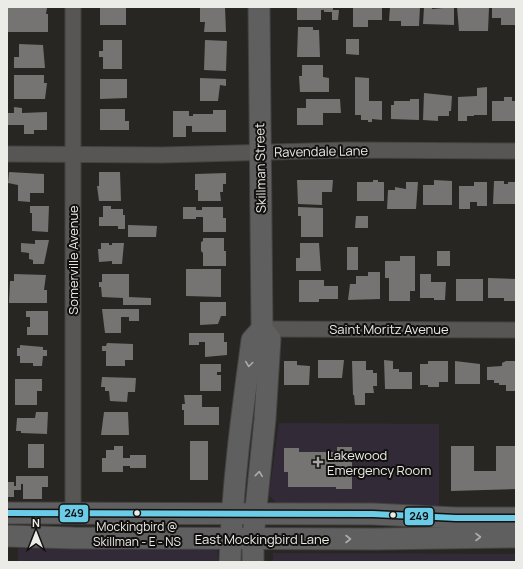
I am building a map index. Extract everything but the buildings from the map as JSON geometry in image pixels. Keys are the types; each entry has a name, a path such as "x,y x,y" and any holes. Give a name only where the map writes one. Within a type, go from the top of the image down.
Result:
{"main road":[{"name":"Skillman Street","path":"253,562 253,538 265,419 270,340 262,329 259,7"},
{"path":"230,562 232,513 239,437 252,340 262,329"},
{"name":"East Mockingbird Lane","path":"7,513 388,514 456,528 516,537"},
{"path":"73,538 74,513"},
{"name":"East Mockingbird Lane","path":"7,536 73,538 377,539 516,518"}],"street":[{"name":"Somerville Avenue","path":"73,7 74,513"},
{"name":"Ravendale Lane","path":"7,154 162,155 348,150 516,151"},
{"name":"Saint Moritz Avenue","path":"262,329 516,330"}],"shaded area":[{"path":"279,423 439,424 439,506 277,504 269,495"},
{"path":"217,543 218,562 18,562 18,546"},
{"path":"273,553 516,554 516,562 273,562"}],"transit line":[{"name":"249","path":"7,513 373,514 456,518 516,518"}],"place":[{"name":"Lakewood Emergency Room","path":"318,462"},
{"name":"Mockingbird @ Skillman - E - NS","path":"137,513"}]}
